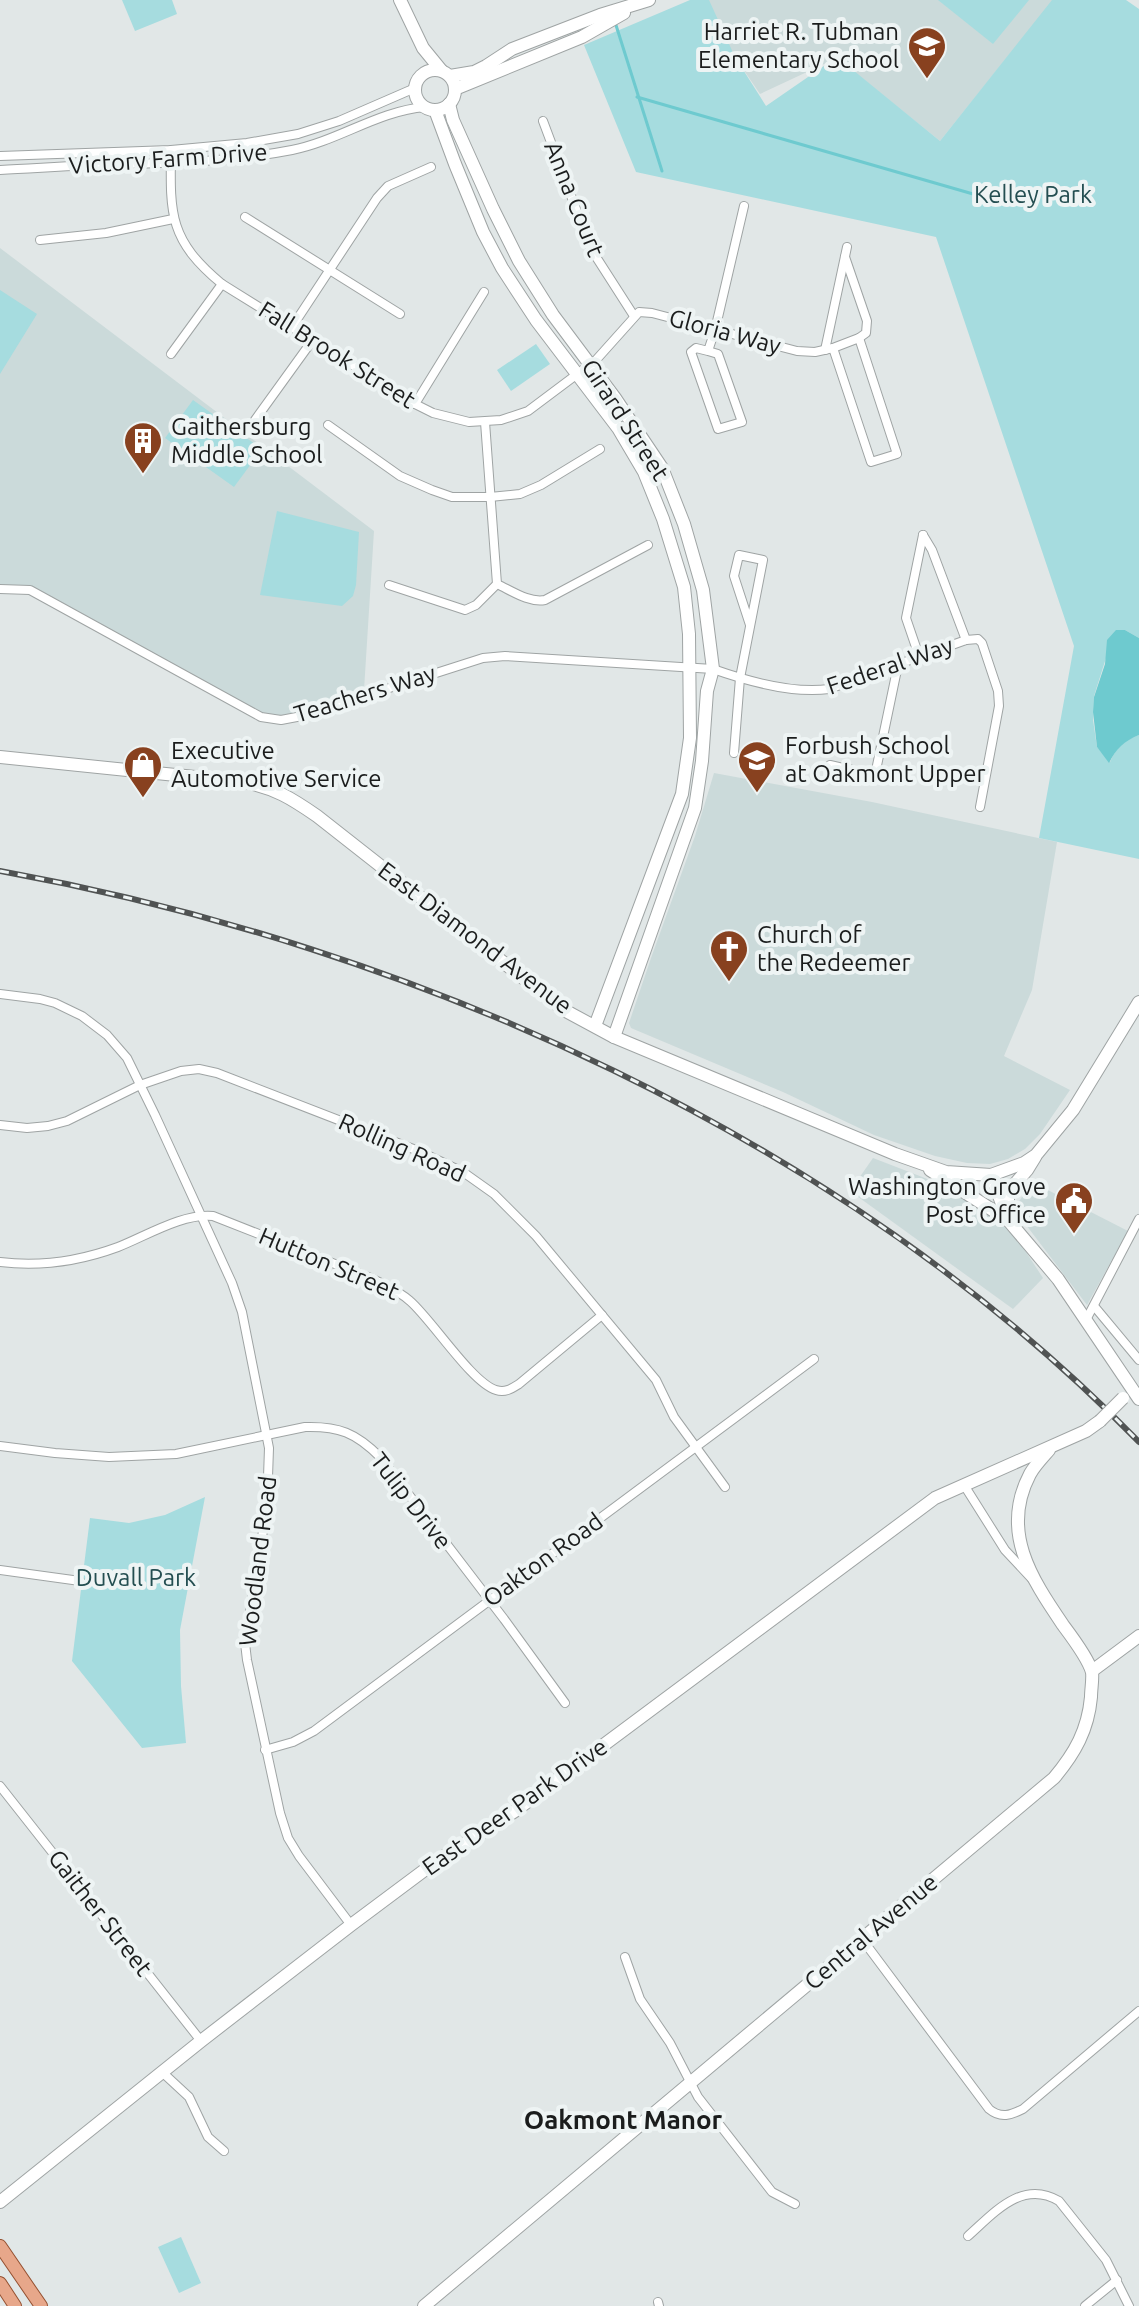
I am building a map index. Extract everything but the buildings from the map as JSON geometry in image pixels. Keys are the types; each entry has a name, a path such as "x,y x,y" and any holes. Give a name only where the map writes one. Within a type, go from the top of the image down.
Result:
{"main road":[{"path":"0,2246 41,2306"},
{"path":"0,2283 15,2306"}],"street":[{"path":"400,0 423,48 455,89 449,104 430,109 417,99 423,48"},
{"path":"417,82 431,70 474,72 512,49 645,2"},
{"path":"455,89 555,49 613,15"},
{"name":"Victory Farm Drive","path":"0,156 171,150 247,143 298,134 339,121 417,82"},
{"name":"Girard Street","path":"449,104 453,120 519,261 553,315 662,468 679,510 703,590 713,669 707,691 695,808 614,1037"},
{"name":"Victory Farm Drive","path":"0,170 171,164 240,158 294,150 402,110 430,109"},
{"name":"Girard Street","path":"430,109 483,232 502,268 536,320 618,428 644,472 663,519 684,587 689,634 690,738 682,794 595,1026"},
{"name":"Anna Court","path":"543,121 591,249 634,316"},
{"name":"Fall Brook Street","path":"171,150 173,219 184,244 201,266 222,284 415,404 452,419 501,420 528,411 590,364"},
{"path":"292,327 377,198 388,186 431,167"},
{"path":"708,351 744,206"},
{"path":"245,217 400,314"},
{"path":"40,240 106,233 173,219"},
{"path":"846,252 867,321 866,333 859,338 897,454 871,462 829,349 846,252"},
{"path":"171,354 222,284"},
{"path":"415,404 484,292"},
{"name":"Gloria Way","path":"590,364 634,316 644,312 797,351 829,349 859,338"},
{"path":"255,420 312,341"},
{"path":"696,348 708,351 718,354 742,422 718,429 691,352 696,348"},
{"path":"389,585 465,610 476,605 497,584 485,422"},
{"path":"328,425 400,476 452,497 520,494 600,449"},
{"path":"919,656 906,618 923,535 970,639 982,643 998,691 999,706 980,807"},
{"path":"497,584 529,599 545,600 648,545"},
{"path":"734,753 740,678 763,560 739,555 734,576 750,625"},
{"name":"Teachers Way","path":"0,589 30,590 261,717 281,720 483,658 505,656 713,669"},
{"name":"Federal Way","path":"713,669 740,678 814,691 829,689 970,639"},
{"path":"830,765 875,775 898,665"},
{"name":"East Diamond Avenue","path":"0,757 268,787 288,796 564,1010 614,1037 924,1166 946,1172 987,1175"},
{"name":"Woodland Road","path":"0,994 55,1003 82,1016 107,1035 127,1058 232,1283 242,1312 267,1435 269,1469 267,1506 245,1643 265,1750 288,1838 351,1925"},
{"path":"1004,1217 1008,1192 1073,1110 1139,1002"},
{"name":"Rolling Road","path":"0,1125 27,1128 67,1121 140,1085 181,1071 199,1069 217,1073 421,1152 463,1172 494,1194 536,1236 602,1315 656,1380 674,1417 725,1487"},
{"path":"1004,1217 987,1175 1024,1163 1036,1155"},
{"path":"924,1166 1004,1217 1058,1279 1131,1396"},
{"path":"0,1262 39,1264 93,1255 202,1215"},
{"name":"Hutton Street","path":"202,1215 239,1226 393,1289 421,1311 479,1380 492,1389 510,1390 519,1384 602,1315"},
{"path":"1086,1320 1139,1219"},
{"path":"1094,1306 1139,1360"},
{"name":"Oakton Road","path":"265,1750 293,1742 314,1731 814,1359"},
{"name":"East Deer Park Drive","path":"0,2202 351,1925 434,1863 515,1811 935,1498 1086,1431 1131,1396"},
{"name":"Tulip Drive","path":"0,1446 109,1457 176,1454 305,1427 344,1431 365,1442 380,1457 565,1703"},
{"path":"1033,1580 1018,1535 1018,1511 1031,1472 1052,1445"},
{"path":"964,1485 1005,1550 1033,1580 1092,1671 1139,1636"},
{"path":"0,1570 80,1581"},
{"name":"Central Avenue","path":"424,2306 1054,1778 1079,1745 1089,1714 1092,1671"},
{"name":"Gaither Street","path":"0,1786 201,2041"},
{"path":"862,1939 989,2109 1003,2116 1023,2109 1139,2011"},
{"path":"625,1957 640,1999 670,2043 698,2097 772,2192 795,2204"},
{"path":"162,2072 189,2097 208,2137 224,2151"},
{"path":"968,2236 1016,2197 1043,2194 1059,2201 1106,2260 1129,2306"},
{"path":"1085,2306 1117,2280"}],"shaded area":[{"name":"Harriet R. Tubman Elementary School","path":"707,0 1053,0 940,141 837,58 760,94 722,38"},
{"path":"0,248 374,531 364,690 281,717 263,714 34,587 0,585"},
{"path":"1116,630 1125,630 1139,638 1139,735 1121,746 1109,763 1097,747 1093,712 1094,697 1105,664 1107,640"},
{"path":"714,773 872,802 1057,842 1032,990 1004,1056 1070,1090 1040,1134 1025,1149 1008,1159 990,1164 935,1156 874,1135 783,1092 631,1028 629,1023"},
{"path":"873,1158 956,1190 989,1212 1022,1246 1043,1278 1013,1309 850,1191"},
{"path":"1033,1180 1128,1231 1087,1305 1014,1209"}],"green space":[{"path":"122,0 172,0 177,14 135,31"},
{"name":"Kelley Park","path":"690,0 709,0 735,57 766,106 837,57 940,141 1052,0 1126,0 1139,9 1139,638 1125,630 1106,658 1094,696 1093,720 1097,747 1110,762 1121,745 1139,735 1139,859 1039,838 1074,646 936,237 636,172 584,45"},
{"path":"938,0 1029,0 993,44"},
{"path":"0,290 37,314 0,374"},
{"path":"536,344 550,364 511,391 497,370"},
{"path":"193,400 262,449 234,487 165,438"},
{"path":"277,511 359,532 356,585 353,596 342,606 260,595"},
{"name":"Duvall Park","path":"205,1497 180,1630 186,1743 142,1748 72,1661 90,1518 129,1523 165,1515"},
{"path":"181,2237 201,2283 179,2293 158,2247"}],"waterway":[{"path":"615,22 662,171"},
{"path":"637,97 987,198"}],"railway":[{"path":"0,871 156,905 311,949 464,1004 614,1071 758,1148 894,1235 1022,1333 1139,1442"}],"place":[{"name":"Harriet R. Tubman Elementary School","path":"927,80"},
{"name":"Gaithersburg Middle School","path":"143,475"},
{"name":"Forbush School at Oakmont Upper","path":"757,794"},
{"name":"Executive Automotive Service","path":"143,799"},
{"name":"Church of the Redeemer","path":"729,983"},
{"name":"Washington Grove Post Office","path":"1074,1235"}],"district":[{"name":"Oakmont Manor","path":"623,2120"}]}
